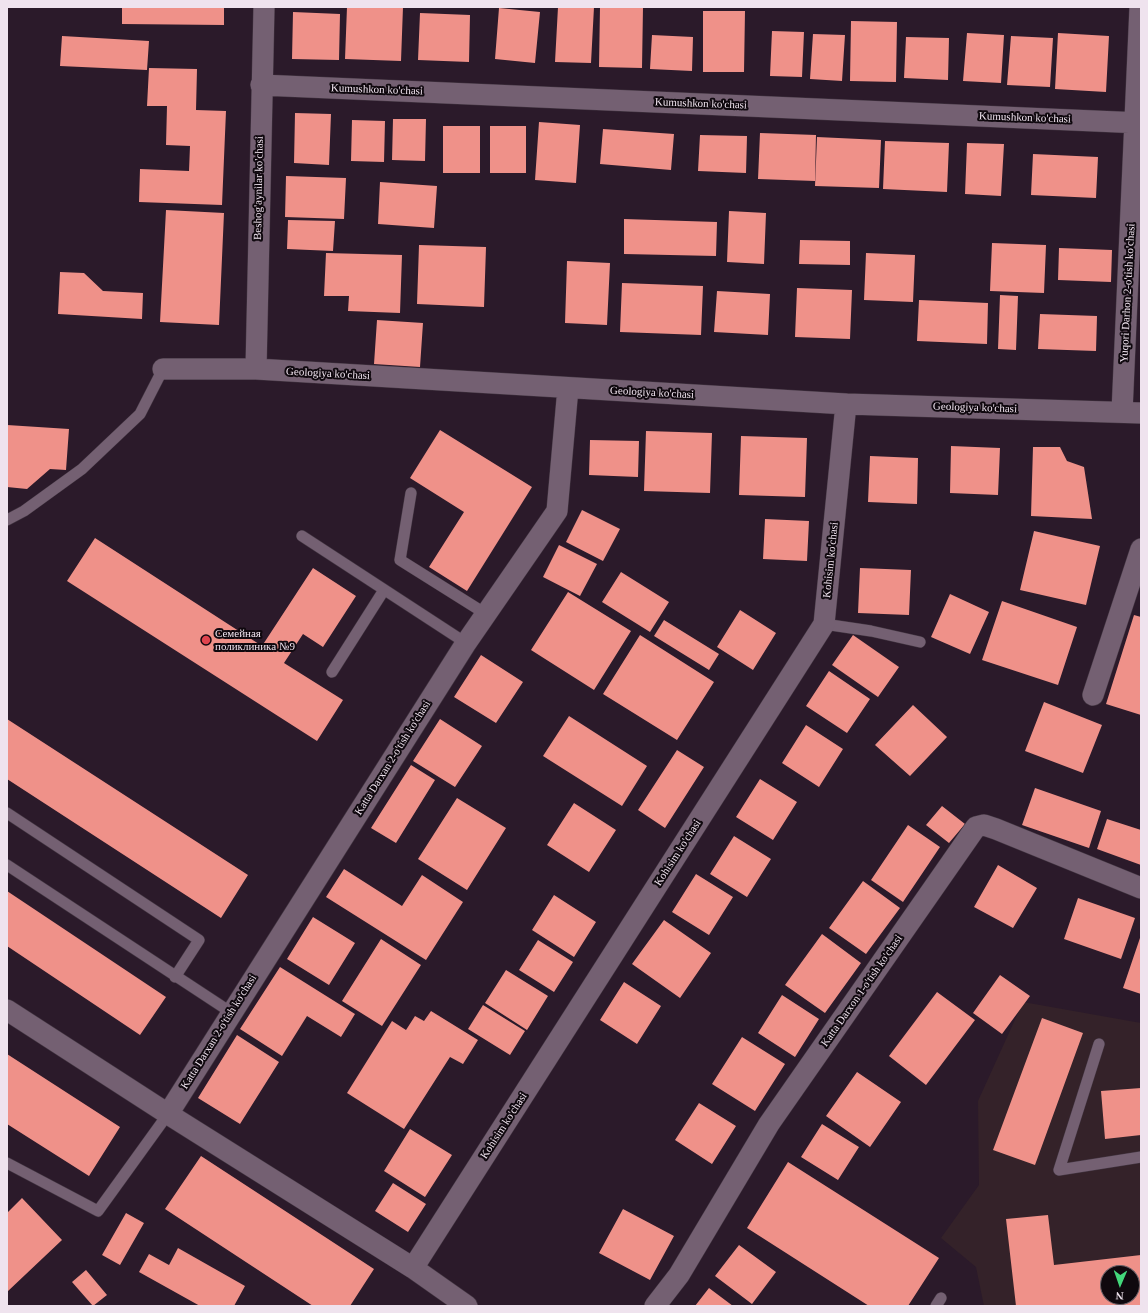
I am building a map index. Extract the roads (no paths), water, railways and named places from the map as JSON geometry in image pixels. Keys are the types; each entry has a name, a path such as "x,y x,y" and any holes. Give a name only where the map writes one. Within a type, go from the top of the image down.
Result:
{"street":[{"name":"Beshog'aynilar ko'chasi","path":"256,369 261,85 264,7"},
{"name":"Yuqori Darhon 2-o'tish ko'chasi","path":"1131,412 1140,7"},
{"name":"Kumushkon ko'chasi","path":"261,85 1138,123"},
{"name":"Geologiya ko'chasi","path":"163,369 256,369 846,404 1131,412"},
{"name":"Katta Darxan 2-o'tish ko'chasi","path":"168,1114 466,643 557,511 568,388"},
{"name":"Kohisim ko'chasi","path":"413,1268 824,624 846,404"},
{"path":"1093,695 1141,549"},
{"name":"Katta Darxon 1-o'tish ko'chasi","path":"655,1306 679,1275 769,1124 976,827 984,825 996,829 1141,888"},
{"path":"7,1010 168,1114 413,1268 468,1306"}],"lane":[{"path":"7,520 24,511 82,469 140,414 163,369"},
{"path":"412,493 400,560 486,614"},
{"path":"302,536 466,643"},
{"path":"332,672 384,590"},
{"path":"824,624 871,630 920,642"},
{"path":"7,812 199,940 175,977"},
{"path":"7,865 175,977 232,1013"},
{"path":"1099,1044 1059,1170 1141,1157"},
{"path":"7,1163 98,1211 168,1114"}],"place":[{"name":"Семейная поликлиника №9","path":"206,640"}]}
